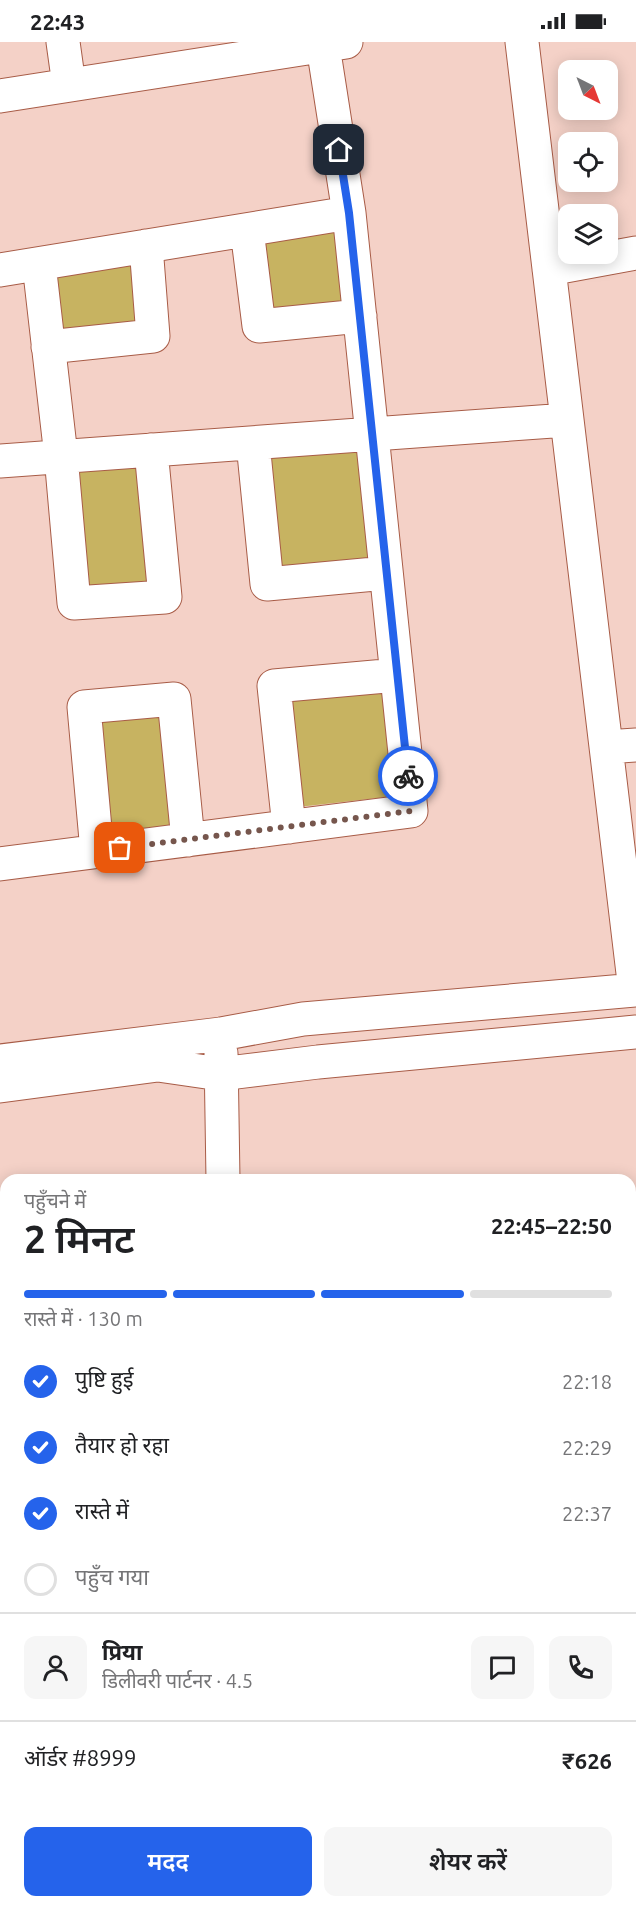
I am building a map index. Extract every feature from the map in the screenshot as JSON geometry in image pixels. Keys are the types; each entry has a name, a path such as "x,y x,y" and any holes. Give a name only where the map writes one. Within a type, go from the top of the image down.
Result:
{"street":[{"path":"63,42 69,85"},
{"path":"0,1061 221,1034 303,1019 636,990 621,746 567,420 522,42"},
{"path":"0,96 334,44 349,213 411,811 0,864"},
{"path":"0,270 349,213"},
{"path":"246,230 259,326 360,316"},
{"path":"48,346 153,336 146,246"},
{"path":"549,269 636,253"},
{"path":"39,264 61,456 74,603 165,597 151,450"},
{"path":"0,461 567,420"},
{"path":"253,443 267,584 386,573"},
{"path":"289,827 274,686 397,675"},
{"path":"97,851 84,707 174,699 188,840"},
{"path":"0,1086 158,1065 220,1074 330,1060 636,1032"},
{"path":"221,1034 223,1174"}],"shaded area":[{"path":"334,231 344,308 270,319 260,241"},
{"path":"135,258 143,328 59,338 52,267"},
{"path":"362,443 374,565 276,576 264,453"},
{"path":"143,461 154,588 82,596 71,468"},
{"path":"383,686 396,796 298,807 285,698"},
{"path":"163,711 172,827 107,833 97,716"}],"way so far":[{"path":"120,848 411,811 408,776"}],"route":[{"path":"339,150 349,213 408,776"}]}
